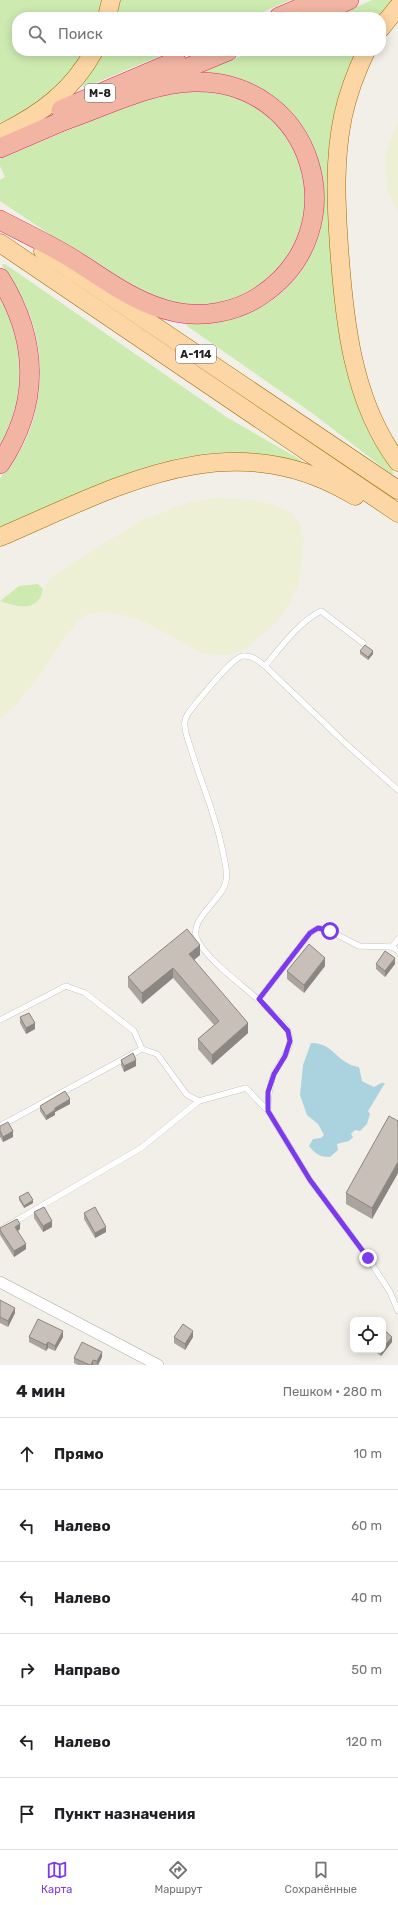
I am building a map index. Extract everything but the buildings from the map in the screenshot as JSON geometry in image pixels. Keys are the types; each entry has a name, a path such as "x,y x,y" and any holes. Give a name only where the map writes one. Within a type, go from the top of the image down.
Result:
{"highway":[{"path":"291,12 319,0"},
{"path":"321,12 349,0"},
{"name":"М-8","path":"0,135 187,56"},
{"name":"М-8","path":"0,148 216,56"},
{"path":"0,220 68,256 109,284 126,293 160,308 191,314 219,312 245,305 267,291 282,278 302,251 310,231 315,200 313,180 308,158 296,134 288,124 270,106 252,94 210,82 168,84 135,94 60,122"},
{"path":"0,278 20,318 27,340 30,367 28,395 21,425 15,440 0,464"}],"main road":[{"path":"108,12 110,0"},
{"path":"386,22 398,7"},
{"path":"0,135 31,118 53,102 77,76 91,56"},
{"path":"364,56 350,90 340,131 337,190 340,262 347,321 359,380 374,421 383,440 398,462"},
{"name":"А-114","path":"0,220 398,490"},
{"name":"А-114","path":"0,243 398,513"},
{"path":"0,537 94,495 126,483 178,468 219,462 261,464 309,474 347,492 398,523"}],"street":[{"path":"0,1282 158,1365"}],"lane":[{"path":"265,666 287,640 314,614 321,611 363,643"},
{"path":"268,1111 268,1092 272,1080 285,1056 290,1041 288,1031 259,999 215,961 198,940 197,929 199,920 221,893 226,881 226,869 217,822 195,763 185,726 185,719 189,712 231,663 242,656 253,656 344,742 398,790"},
{"path":"259,999 310,933 318,928 330,931 359,946 392,947 398,951"},
{"path":"392,947 398,939"},
{"path":"0,1020 66,986 85,993 134,1031 142,1049"},
{"path":"0,1126 142,1049 157,1054 187,1095 199,1101"},
{"path":"0,1230 141,1148 199,1101 246,1088 268,1111 310,1180 390,1292 398,1311"}],"green space":[{"path":"0,0 102,0 100,12 12,12 12,56 81,56 67,75 48,94 26,110 0,123"},
{"path":"120,0 291,0 263,12 118,12"},
{"path":"372,0 394,0 383,12 344,12"},
{"path":"101,56 160,56 86,87 82,87"},
{"path":"242,56 356,56 343,86 344,357 362,418 371,437 394,474 390,473 312,413 187,326 186,323 224,320 246,314 268,303 279,295 298,275 312,252 320,226 323,199 321,171 313,146 299,122 279,103 206,74 204,71"},
{"path":"180,90 229,94 254,104 286,134 300,158 307,202 295,249 265,283 239,298 208,306 176,304 140,291 97,266 0,201 0,180 5,177 0,166 0,159 129,104"},
{"path":"398,121 398,212 387,190 385,167 386,152"},
{"path":"2,264 5,264 228,418 301,460 303,464 246,453 213,453 181,458 119,476 0,528 0,479 26,440 37,403 40,373 37,340 33,324 25,304"},
{"path":"0,295 15,332 20,363 20,377 16,405 7,432 0,447"},
{"path":"216,498 253,500 271,504 291,512 301,526 304,543 299,583 290,602 276,623 244,650 227,655 216,655 202,653 145,622 123,615 104,612 88,614 77,622 39,677 16,705 0,719 0,601 16,607 42,595 47,582 60,571 143,519 191,502"},
{"path":"38,584 43,589 41,597 32,605 20,606 0,601 19,586"}],"water":[{"path":"311,1043 325,1046 345,1062 359,1067 362,1081 374,1087 381,1083 385,1083 368,1111 370,1114 367,1124 360,1131 355,1130 351,1134 353,1137 349,1141 337,1144 338,1150 330,1157 318,1154 309,1146 313,1139 321,1138 324,1135 318,1124 307,1115 300,1095 303,1065"}],"route":[{"path":"330,931 318,928 310,933 259,999 288,1031 290,1041 285,1056 274,1074 268,1092 268,1111 310,1180 333,1213 368,1258"}]}
